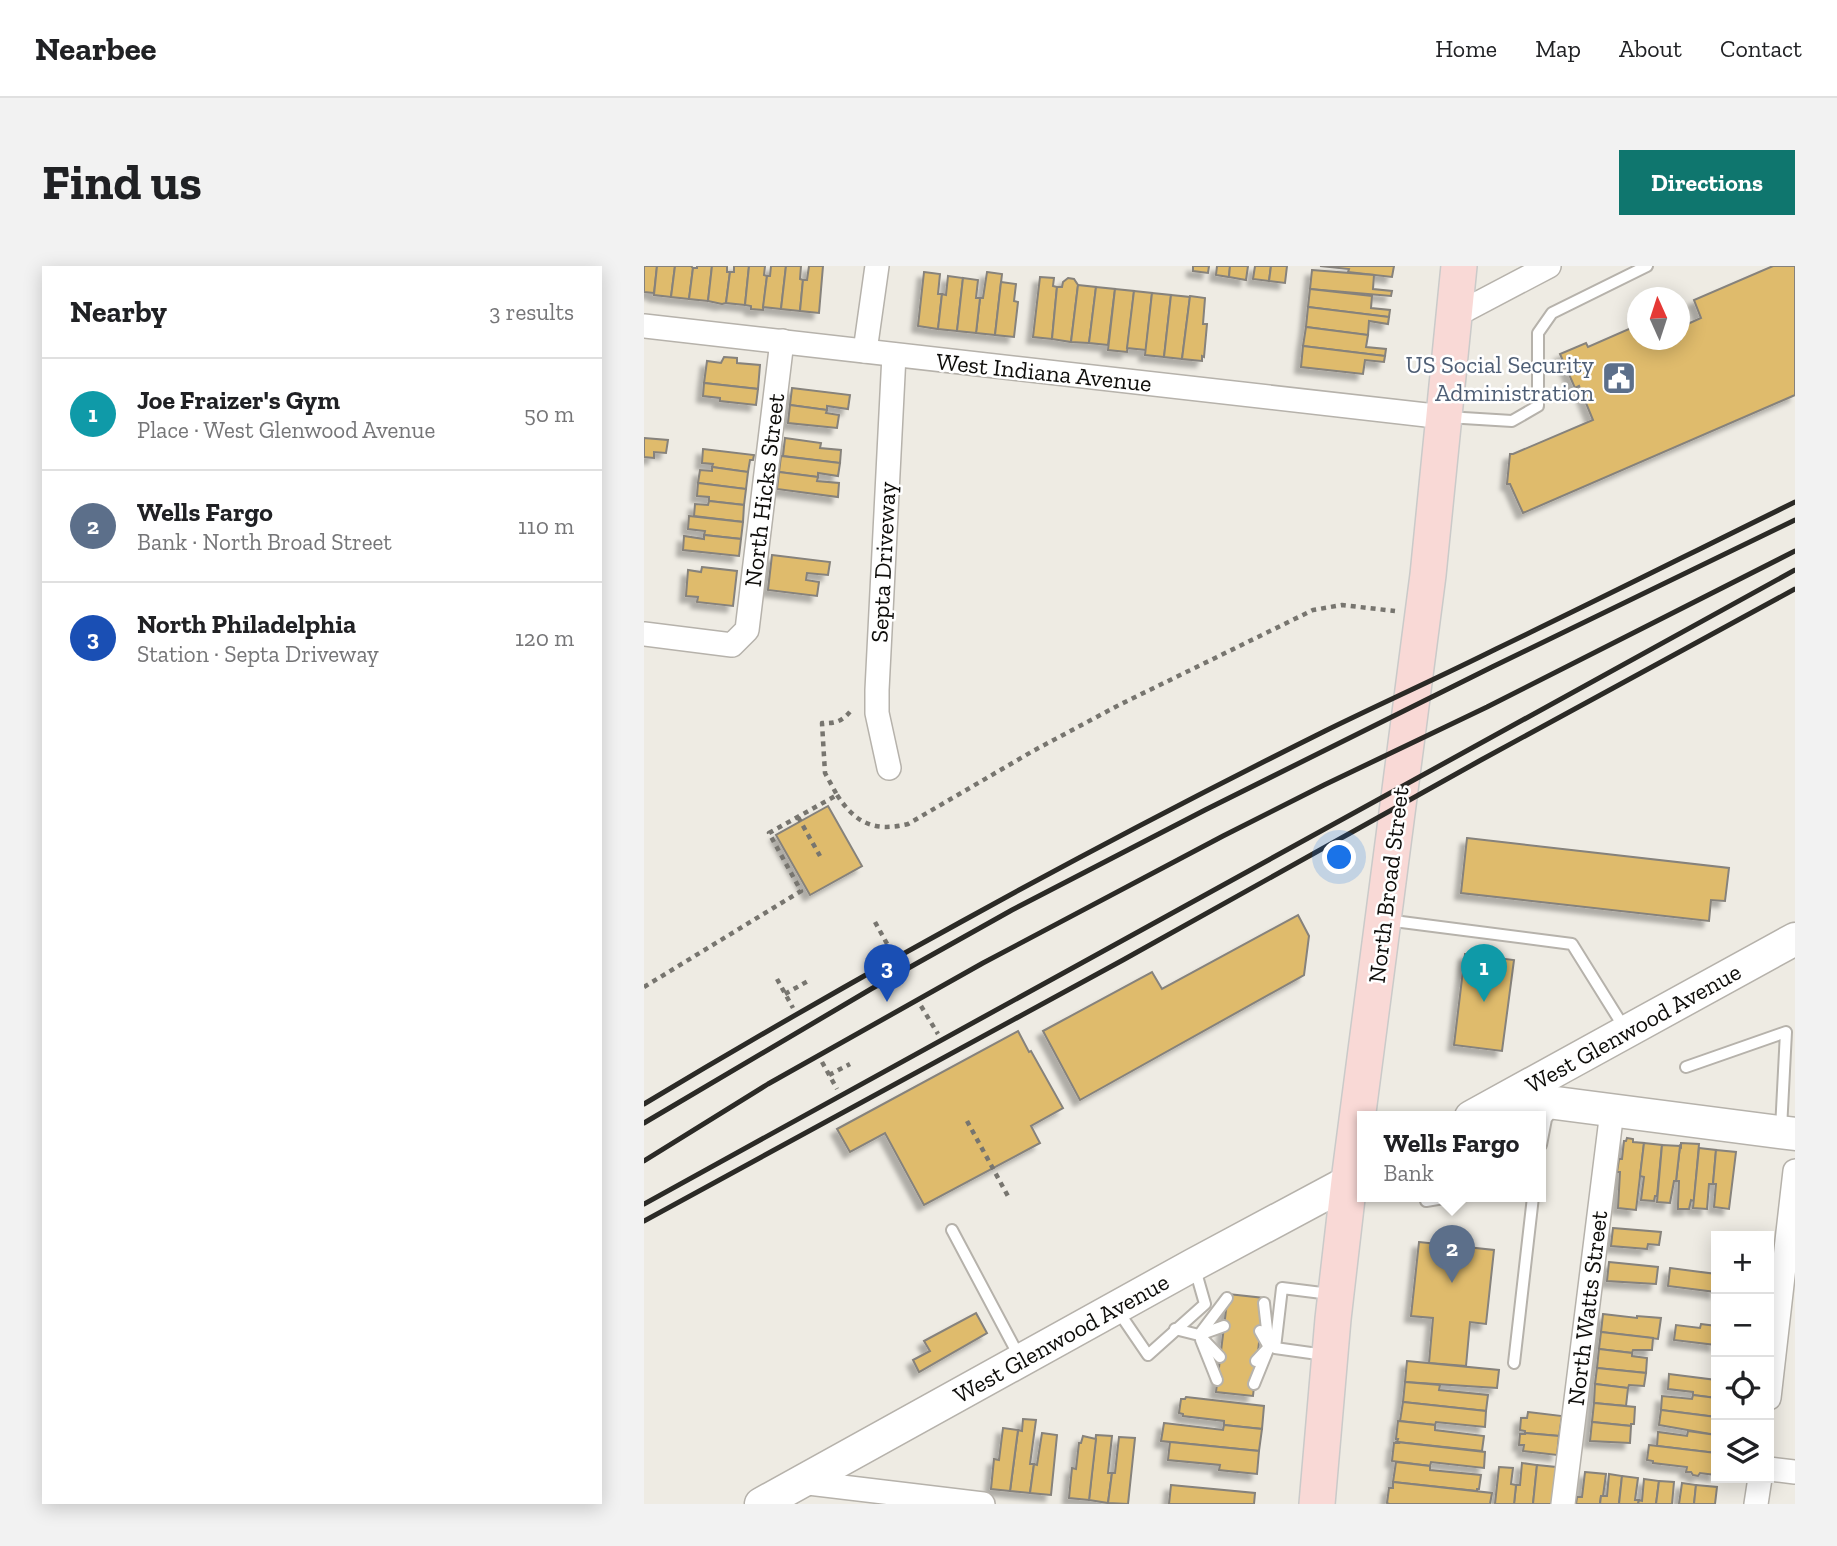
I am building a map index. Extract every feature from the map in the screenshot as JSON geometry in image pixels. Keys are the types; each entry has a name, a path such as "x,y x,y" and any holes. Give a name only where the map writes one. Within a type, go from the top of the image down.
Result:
{"main road":[{"name":"North Broad Street","path":"1363,1111 1460,266"},
{"name":"West Glenwood Avenue","path":"1482,1111 1795,939"},
{"path":"1509,1097 1788,1133"},
{"name":"North Broad Street","path":"1317,1504 1336,1295 1356,1177"},
{"name":"West Glenwood Avenue","path":"761,1504 1356,1177"}],"street":[{"path":"865,351 877,266"},
{"path":"1454,316 1549,266"},
{"name":"West Indiana Avenue","path":"644,326 1444,417"},
{"name":"North Hicks Street","path":"644,634 732,645 747,631 782,341"},
{"name":"Septa Driveway","path":"889,768 877,713 877,690 894,355"},
{"name":"North Watts Street","path":"1563,1504 1612,1111"},
{"path":"1774,1382 1785,1346 1795,1171"},
{"path":"1774,1470 1795,1472"},
{"path":"800,1482 983,1504"},
{"path":"1756,1504 1759,1483"}],"lane":[{"path":"1444,417 1512,421 1538,406 1538,333 1552,313 1647,266"},
{"path":"1383,920 1572,944 1626,1032"},
{"path":"1686,1067 1786,1032 1788,1133"},
{"path":"1546,1119 1558,1103"},
{"path":"1514,1363 1532,1202"},
{"path":"952,1230 1021,1360"},
{"path":"1116,1308 1148,1355 1205,1304 1193,1265"},
{"path":"1254,1384 1272,1347 1282,1288 1336,1295"},
{"path":"1199,1335 1227,1298"},
{"path":"1264,1303 1272,1347"},
{"path":"1199,1335 1224,1326"},
{"path":"1175,1329 1199,1335 1220,1357"},
{"path":"1260,1331 1272,1347 1330,1355"},
{"path":"1199,1335 1217,1380"},
{"path":"1256,1361 1272,1347"}],"path":[{"path":"877,690 857,690 857,698 841,721 822,723 825,773 845,808 864,823 893,828 908,824 1119,705 1313,610 1342,605 1422,615"},
{"path":"644,987 801,891 769,833 837,796"},
{"path":"798,817 820,856"},
{"path":"875,922 891,951"},
{"path":"777,979 793,1007"},
{"path":"785,994 808,981"},
{"path":"921,1006 938,1034"},
{"path":"821,1062 836,1089"},
{"path":"829,1075 850,1064"},
{"path":"967,1121 1009,1198"}],"building":[{"path":"644,266 657,266 654,293 644,292"},
{"path":"657,266 675,266 671,297 654,295"},
{"path":"675,266 693,268 689,299 671,297"},
{"path":"712,266 708,301 689,299 693,268"},
{"path":"712,266 727,266 727,272 730,272 726,303 708,301"},
{"path":"734,266 749,266 745,305 726,303 730,272 734,272"},
{"path":"749,266 765,266 764,275 767,276 763,310 751,309 751,306 745,305"},
{"path":"771,266 786,266 781,309 763,307"},
{"path":"786,266 801,266 800,279 803,280 800,311 781,309"},
{"path":"809,266 823,266 819,313 800,311 803,280 807,280"},
{"path":"1193,266 1209,266 1208,273 1193,271"},
{"path":"1217,266 1230,266 1229,277 1216,275"},
{"path":"1230,266 1248,266 1246,280 1229,277"},
{"path":"1255,266 1271,266 1269,281 1253,279"},
{"path":"1271,266 1287,266 1285,283 1269,281"},
{"path":"1320,266 1394,266 1392,277"},
{"path":"1773,266 1795,266 1795,395 1523,513 1510,484 1507,484 1510,454 1593,420 1579,386 1575,388 1560,354 1586,343 1588,347 1627,330 1627,350 1690,350 1690,323 1701,318 1694,300"},
{"path":"1312,270 1374,275 1373,289 1392,291 1391,296 1310,289"},
{"path":"924,272 940,274 938,294 942,294 938,329 918,326"},
{"path":"987,272 1002,274 995,335 976,333 980,298 983,298"},
{"path":"948,276 963,278 957,331 938,329 942,294 946,295"},
{"path":"1040,277 1054,278 1053,286 1057,287 1052,339 1033,337"},
{"path":"963,278 978,280 976,298 980,298 976,333 957,331"},
{"path":"1068,278 1074,279 1078,285 1071,342 1052,339 1057,287 1062,287"},
{"path":"1001,282 1016,284 1014,301 1018,302 1014,337 995,335"},
{"path":"1078,285 1096,287 1089,343 1071,342"},
{"path":"1096,287 1115,289 1108,345 1089,343"},
{"path":"1115,289 1134,291 1127,352 1108,350"},
{"path":"1310,289 1372,296 1371,308 1390,310 1389,317 1308,307"},
{"path":"1134,291 1152,293 1146,350 1127,348"},
{"path":"1152,293 1171,295 1164,357 1145,355"},
{"path":"1171,295 1190,297 1182,359 1164,357"},
{"path":"1190,296 1205,298 1203,324 1207,324 1202,361 1182,359"},
{"path":"1308,307 1389,317 1388,324 1369,321 1368,335 1306,327"},
{"path":"1306,327 1368,335 1366,347 1386,349 1385,356 1303,346"},
{"path":"1303,346 1385,356 1384,362 1365,360 1363,374 1301,367"},
{"path":"724,357 737,358 737,363 760,365 758,389 704,383 707,361 721,363"},
{"path":"704,383 758,389 756,405 703,396"},
{"path":"792,388 850,395 848,409 827,406 827,410 790,405"},
{"path":"790,405 827,410 826,413 839,415 837,428 788,423"},
{"path":"644,438 668,440 666,453 654,452 654,458 644,457"},
{"path":"785,438 821,443 820,448 841,450 840,463 783,456"},
{"path":"703,449 754,455 753,460 750,460 748,472 702,463"},
{"path":"781,456 840,463 838,476 818,473 818,477 779,472"},
{"path":"712,467 748,472 746,489 698,483 700,470 712,471"},
{"path":"779,472 818,477 817,481 839,483 838,497 777,489"},
{"path":"698,483 746,489 744,505 709,501 709,497 697,496"},
{"path":"709,501 744,505 743,522 694,516 695,504 708,505"},
{"path":"689,516 743,522 741,539 704,535 705,531 688,529"},
{"path":"704,535 741,539 739,556 683,550 684,536 704,539"},
{"path":"772,555 830,562 828,575 807,573 806,580 819,582 817,596 768,590"},
{"path":"702,567 737,571 733,606 697,602 698,597 686,596 688,570 701,572"},
{"path":"828,806 862,866 810,895 776,835"},
{"path":"1467,838 1729,868 1725,901 1711,900 1709,921 1461,893"},
{"path":"1298,915 1309,936 1304,975 1080,1100 1043,1031 1152,972 1162,989"},
{"path":"1465,954 1514,960 1502,1051 1454,1045"},
{"path":"1018,1031 1063,1108 1031,1126 1040,1143 924,1205 885,1133 850,1152 837,1129"},
{"path":"1627,1138 1633,1139 1633,1142 1644,1143 1636,1210 1618,1208 1620,1172 1617,1172"},
{"path":"1644,1143 1662,1145 1657,1196 1654,1201 1641,1200 1644,1177 1640,1176"},
{"path":"1681,1143 1699,1144 1694,1201 1691,1200 1689,1209 1678,1209 1679,1181 1676,1181"},
{"path":"1662,1145 1680,1146 1676,1181 1670,1203 1657,1202"},
{"path":"1699,1148 1716,1150 1713,1184 1709,1184 1707,1209 1693,1208"},
{"path":"1716,1150 1736,1152 1729,1209 1714,1207"},
{"path":"1613,1228 1661,1232 1659,1245 1648,1244 1647,1249 1611,1246"},
{"path":"1419,1242 1494,1250 1486,1324 1470,1322 1466,1366 1429,1363 1433,1318 1411,1316"},
{"path":"1609,1262 1658,1267 1656,1284 1607,1281"},
{"path":"1670,1268 1711,1273 1711,1291 1668,1286"},
{"path":"1228,1294 1264,1298 1253,1396 1216,1392"},
{"path":"976,1313 987,1333 919,1372 913,1360 930,1351 924,1341"},
{"path":"1603,1314 1661,1318 1658,1339 1601,1332"},
{"path":"1701,1324 1711,1325 1711,1344 1674,1340 1676,1325 1700,1328"},
{"path":"1601,1332 1653,1338 1652,1350 1633,1350 1632,1353 1599,1349"},
{"path":"1599,1349 1632,1353 1632,1356 1647,1358 1646,1373 1597,1368"},
{"path":"1407,1361 1499,1370 1497,1388 1405,1382"},
{"path":"1597,1368 1646,1373 1644,1386 1629,1385 1628,1388 1595,1384"},
{"path":"1669,1374 1711,1379 1711,1397 1668,1389"},
{"path":"1405,1382 1440,1385 1439,1390 1488,1395 1486,1411 1403,1402"},
{"path":"1595,1384 1628,1388 1626,1406 1594,1403"},
{"path":"1693,1395 1711,1397 1711,1416 1661,1410 1662,1396 1692,1399"},
{"path":"1186,1397 1264,1406 1262,1429 1224,1425 1224,1421 1183,1416 1179,1413 1181,1399"},
{"path":"1403,1402 1486,1411 1485,1427 1400,1421"},
{"path":"1594,1403 1635,1407 1634,1424 1631,1426 1592,1422"},
{"path":"1661,1410 1711,1416 1711,1434 1659,1425"},
{"path":"1528,1412 1562,1416 1559,1436 1525,1433 1520,1430 1521,1418 1527,1418"},
{"path":"1023,1419 1036,1420 1030,1464 1034,1464 1030,1493 1010,1491 1018,1430 1022,1431"},
{"path":"1398,1421 1435,1425 1435,1430 1484,1436 1482,1451 1397,1442"},
{"path":"1592,1422 1631,1426 1630,1443 1590,1441"},
{"path":"1164,1423 1223,1430 1224,1425 1262,1429 1259,1451 1161,1441"},
{"path":"1003,1428 1018,1430 1010,1491 991,1489 994,1459 999,1460"},
{"path":"1688,1431 1711,1434 1711,1452 1657,1446 1658,1432 1687,1436"},
{"path":"1042,1433 1057,1435 1051,1495 1030,1493"},
{"path":"1520,1434 1559,1436 1557,1455 1523,1451 1524,1445 1519,1445"},
{"path":"1096,1435 1112,1436 1108,1473 1112,1473 1108,1503 1089,1500"},
{"path":"1083,1436 1096,1439 1089,1500 1069,1498 1072,1468 1076,1469 1079,1443"},
{"path":"1119,1437 1135,1438 1128,1504 1108,1503"},
{"path":"1170,1442 1259,1451 1257,1474 1219,1470 1220,1465 1168,1460"},
{"path":"1394,1443 1485,1452 1484,1468 1431,1462 1430,1466 1392,1461"},
{"path":"1649,1445 1711,1452 1711,1474 1693,1475 1686,1472 1687,1467 1647,1460"},
{"path":"1396,1462 1430,1466 1430,1470 1481,1475 1479,1489 1477,1491 1393,1482"},
{"path":"1522,1463 1537,1465 1533,1504 1514,1504 1516,1485 1520,1485"},
{"path":"1537,1465 1556,1467 1556,1504 1533,1504"},
{"path":"1499,1467 1513,1468 1511,1484 1516,1485 1514,1504 1495,1504"},
{"path":"1585,1472 1606,1474 1600,1504 1576,1504 1577,1497 1582,1497"},
{"path":"1609,1474 1622,1476 1619,1504 1600,1504 1601,1496 1607,1496"},
{"path":"1622,1476 1638,1478 1635,1500 1639,1500 1638,1504 1619,1504"},
{"path":"1644,1479 1659,1481 1656,1504 1638,1504 1639,1500 1642,1501"},
{"path":"1659,1481 1674,1482 1672,1504 1656,1504"},
{"path":"1393,1482 1492,1493 1490,1504 1389,1504 1389,1488 1393,1488"},
{"path":"1682,1483 1696,1485 1694,1504 1679,1504"},
{"path":"1171,1485 1255,1493 1254,1504 1169,1504"},
{"path":"1696,1485 1717,1487 1715,1504 1694,1504"}],"railway":[{"path":"644,1104 896,958 1152,819 1325,731 1795,502"},
{"path":"644,1123 871,989 1012,910 1492,667 1795,520"},
{"path":"644,1161 768,1084 983,963 1223,836 1487,707 1795,551"},
{"path":"644,1204 1795,570"},
{"path":"644,1221 1795,589"}],"place":[{"name":"US Social Security Administration","path":"1619,378"},
{"name":"North Philadelphia","path":"887,1002"},
{"name":"Joe Fraizer's Gym","path":"1484,1002"},
{"name":"Wells Fargo","path":"1452,1283"}]}
